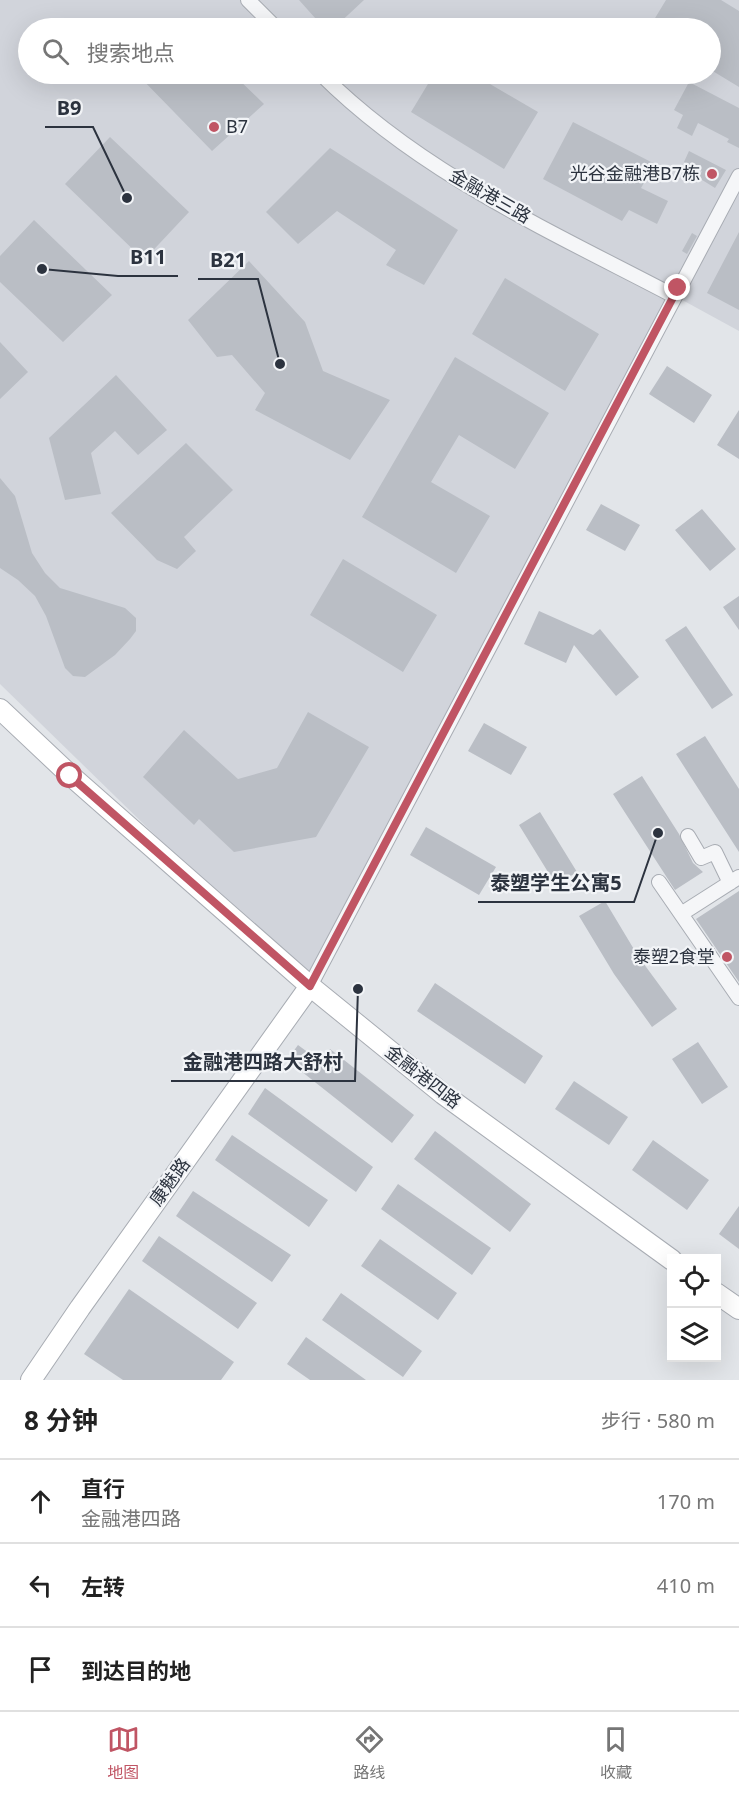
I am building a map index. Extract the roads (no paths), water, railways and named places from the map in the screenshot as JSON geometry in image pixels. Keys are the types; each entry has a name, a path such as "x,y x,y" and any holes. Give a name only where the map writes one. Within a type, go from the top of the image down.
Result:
{"street":[{"path":"248,0 266,18"},
{"name":"金融港三路","path":"331,84 355,108 465,184 674,296"},
{"path":"310,986 739,176"},
{"name":"金融港四路","path":"0,709 70,776 310,986 443,1094 667,1256"},
{"path":"681,914 735,880 715,852 701,858 688,836"},
{"path":"659,882 739,998"},
{"name":"康魅路","path":"32,1380 80,1308 310,986"},
{"path":"721,1296 739,1309"}],"place":[{"name":"B7","path":"214,127"},
{"name":"光谷金融港B7栋","path":"712,174"},
{"name":"B9","path":"127,198"},
{"name":"B11","path":"42,269"},
{"name":"B21","path":"280,364"},
{"name":"泰塑学生公寓5","path":"658,833"},
{"name":"泰塑2食堂","path":"727,957"},
{"name":"金融港四路大舒村","path":"358,989"}]}
